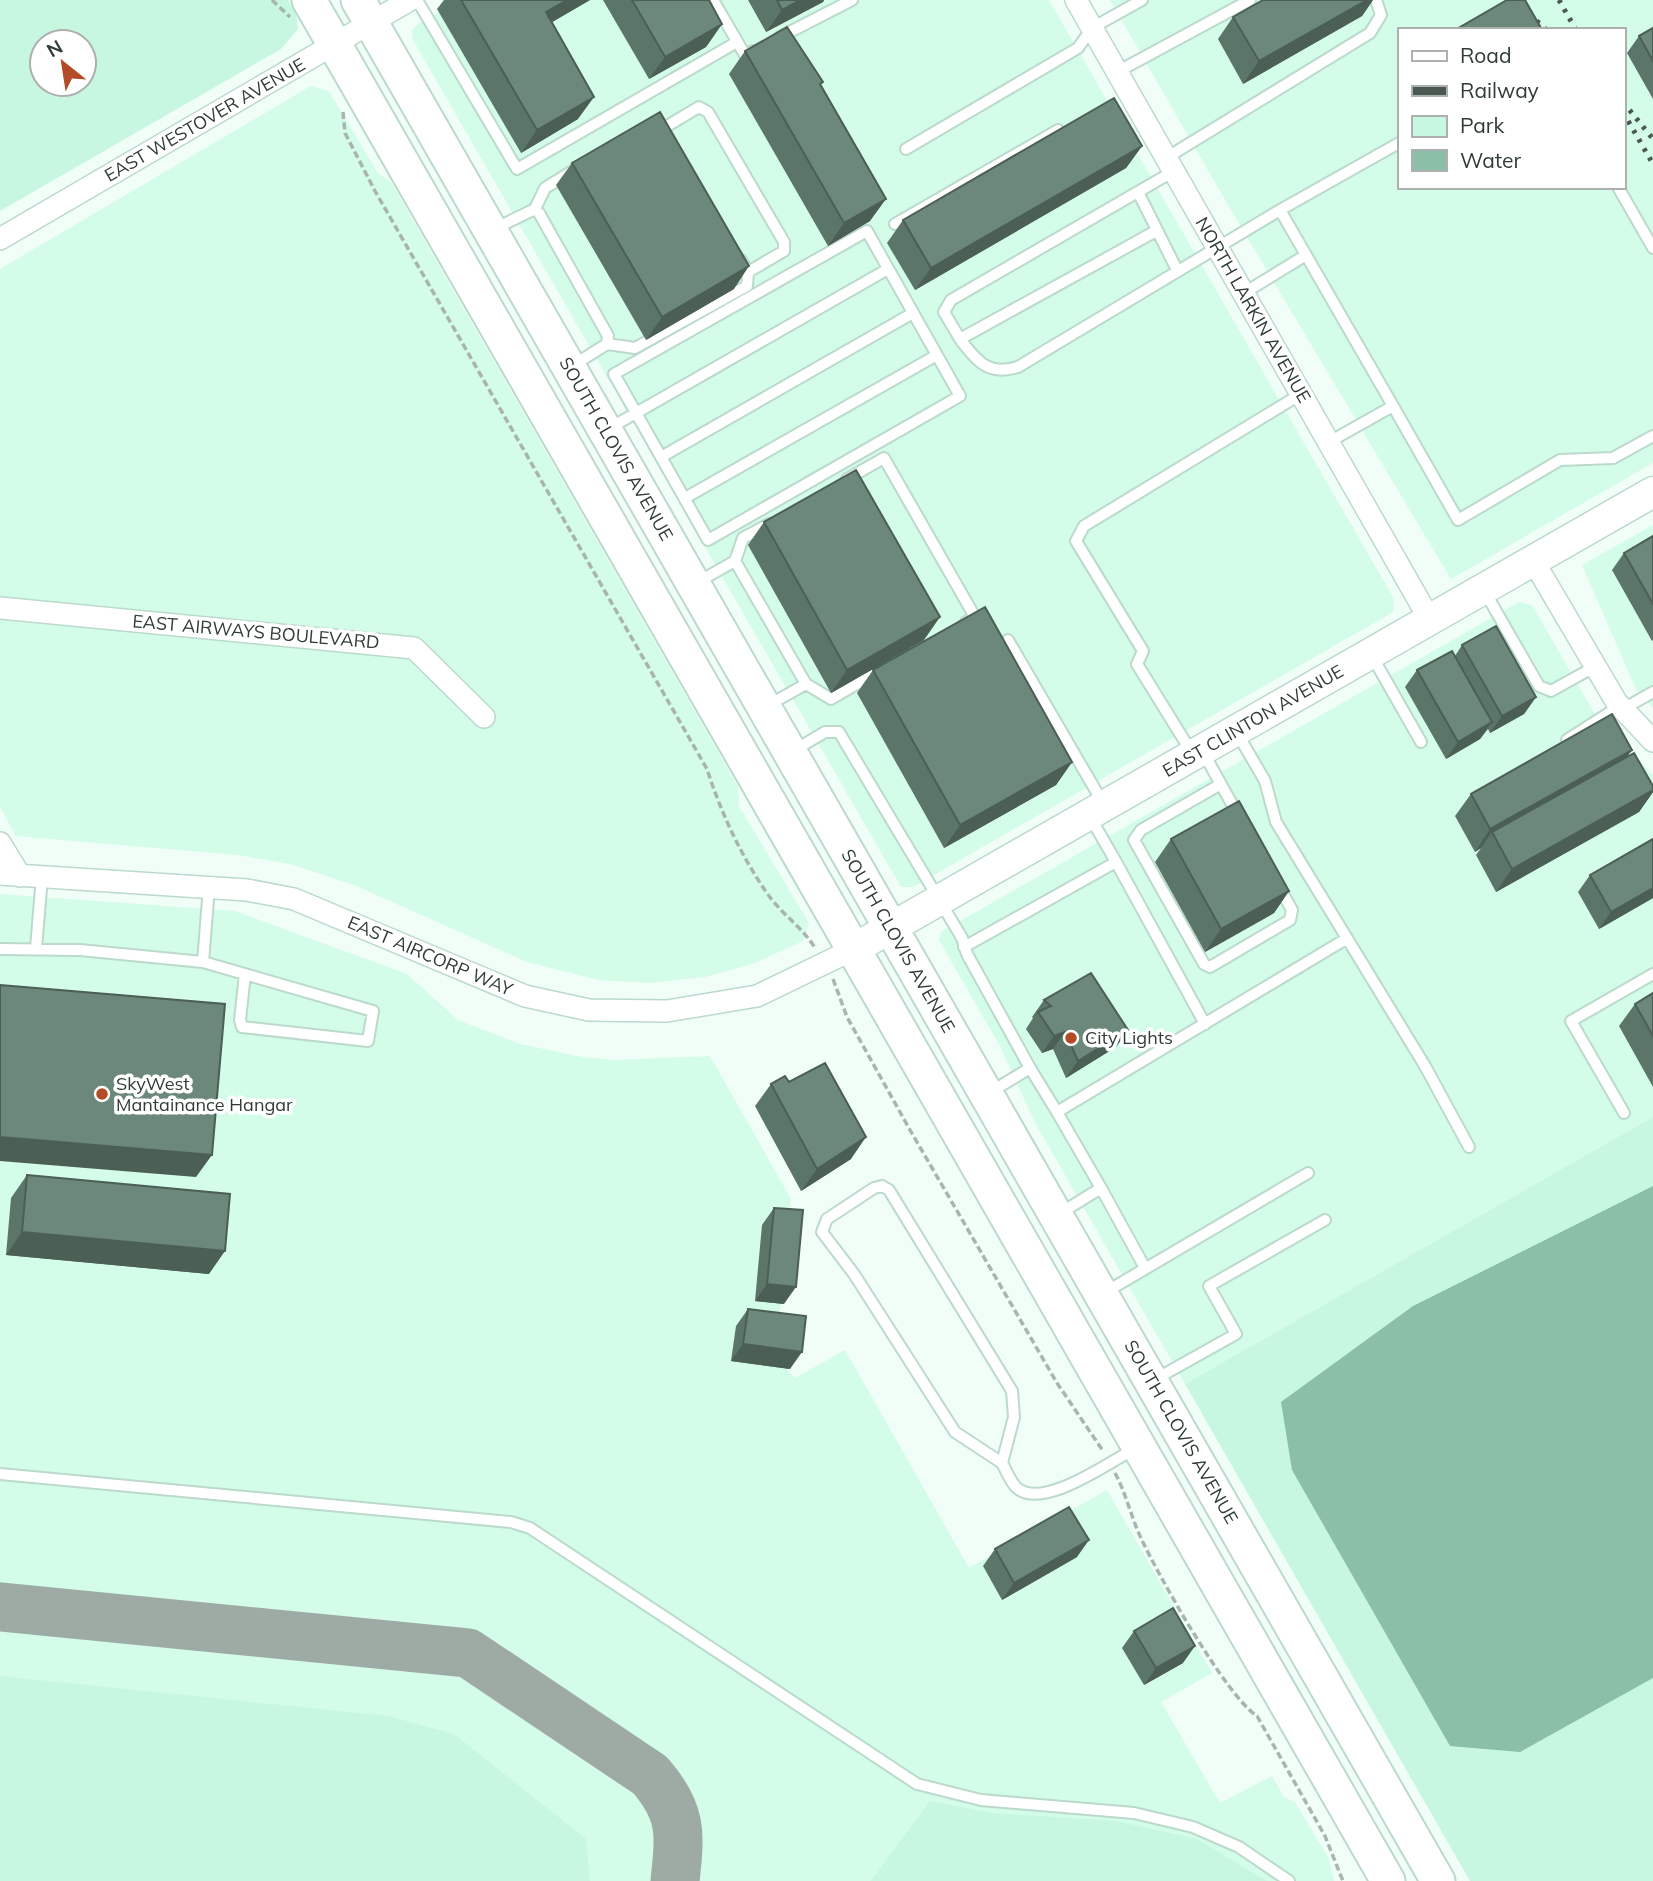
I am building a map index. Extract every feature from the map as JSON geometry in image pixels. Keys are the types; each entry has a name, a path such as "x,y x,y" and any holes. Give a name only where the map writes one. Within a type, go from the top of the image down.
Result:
{"main road":[{"path":"304,11 335,44 838,957 1124,1455 1388,1881"},
{"name":"SOUTH CLOVIS AVENUE","path":"364,11 1438,1881"},
{"path":"1124,1455 1177,1425"}],"street":[{"name":"EAST WESTOVER AVENUE","path":"0,239 335,44 364,11 410,0"},
{"name":"NORTH LARKIN AVENUE","path":"1076,0 1121,86 1217,246 1430,620"},
{"name":"EAST CLINTON AVENUE","path":"838,957 1653,492"},
{"path":"1534,562 1622,707 1653,741"},
{"name":"EAST AIRWAYS BOULEVARD","path":"0,608 414,648 484,717"},
{"path":"0,843 10,875"},
{"name":"EAST AIRCORP WAY","path":"10,875 247,890 294,899 525,996 589,1010 667,1011 757,996 838,957"}],"lane":[{"path":"418,0 517,169 737,42"},
{"path":"713,0 745,55 852,0"},
{"path":"906,149 1078,48 1092,28 1142,0"},
{"path":"1121,86 1158,51 1250,0"},
{"path":"1376,0 1381,15 1370,33 1210,133 1138,192 951,300 944,312 960,340 983,366 996,371 1018,367 1217,246 1398,144"},
{"path":"669,141 656,128 699,107 708,112 784,242 784,251 748,272"},
{"path":"895,224 1073,122"},
{"path":"491,231 535,209 545,188 589,161"},
{"path":"1619,189 1653,248"},
{"path":"1138,192 1178,270"},
{"path":"535,209 608,336 607,344"},
{"path":"1280,209 1458,520 1560,460 1613,458 1653,436"},
{"path":"960,340 1156,230"},
{"path":"867,231 888,269 960,396 708,540 614,374 867,231"},
{"path":"569,368 607,344 628,349 647,343 747,286 748,272 734,248"},
{"path":"1244,293 1306,255"},
{"path":"605,430 888,269"},
{"path":"661,457 912,313"},
{"path":"685,498 937,355"},
{"path":"1247,830 1221,784 1137,664 1143,651 1076,541 1084,526 1301,394"},
{"path":"1329,442 1393,405"},
{"path":"837,485 884,458 975,617 951,631"},
{"path":"694,584 735,561 743,538 778,518"},
{"path":"735,561 806,684 831,699 890,665"},
{"path":"1483,590 1539,686 1551,691 1596,666"},
{"path":"1009,640 1097,810 1116,862 1205,1024"},
{"path":"1370,654 1421,742"},
{"path":"765,708 806,684"},
{"path":"1558,746 1622,707 1653,692"},
{"path":"1236,731 1265,781 1276,822 1425,1066 1469,1147"},
{"path":"790,753 825,732 839,732 962,938 964,947 1030,1068 1145,1268"},
{"path":"1221,784 1140,830 1135,839 1204,964 1210,967 1290,920 1292,910 1272,876"},
{"path":"964,947 1116,862"},
{"path":"36,948 42,877"},
{"path":"203,962 209,887"},
{"path":"1057,1112 1346,939"},
{"path":"0,949 36,948 203,962 245,974 373,1012 368,1041 242,1027 240,1020 245,974"},
{"path":"1624,1112 1571,1021 1653,974"},
{"path":"986,1094 1030,1068"},
{"path":"1101,1294 1308,1173"},
{"path":"1002,1463 1014,1417 1012,1391 888,1190 882,1186 874,1188 827,1219 821,1232 854,1273 955,1432 1002,1463 1016,1486 1024,1492 1056,1492 1124,1455"},
{"path":"1056,1215 1101,1188"},
{"path":"1152,1382 1236,1334 1209,1286 1325,1220"},
{"path":"0,1474 511,1522 530,1528 917,1784 981,1800 1134,1813 1193,1827 1239,1847 1289,1881"}],"path":[{"path":"272,0 285,14 304,11"},
{"path":"345,103 342,109 345,132 375,191 707,769 718,803 741,849 769,895 807,934 838,957 837,986 847,1017 1057,1384 1081,1421 1124,1455 1142,1541 1202,1645 1245,1709 1257,1716 1325,1836 1343,1881"}],"shaded area":[{"path":"460,0 1049,0 1394,599 1393,612 913,887 901,887 413,40 412,30 418,24"},
{"path":"1110,0 1653,0 1653,463 1451,579 1235,217"},
{"path":"311,86 329,91 378,173 391,182 738,787 739,806 809,923 803,941 755,963 705,977 649,983 599,980 527,962 354,885 290,864 238,855 16,836 0,807 0,269"},
{"path":"1653,525 1653,708 1636,689 1582,565"},
{"path":"1519,602 1532,605 1597,718 1653,775 1653,1117 1185,1384 1034,1121 1000,1046 939,940 941,932"},
{"path":"0,894 235,911 407,974 458,1020 520,1044 582,1057 614,1060 710,1056 791,1199 776,1357 795,1378 845,1350 969,1568 1107,1490 1212,1673 1161,1702 1220,1803 1272,1776 1284,1797 1295,1802 1329,1859 1334,1881 0,1881"}],"green space":[{"path":"0,0 288,0 296,13 298,29 281,49 0,211"},
{"path":"1653,1117 1653,1881 1470,1881 1185,1384"},
{"path":"0,1676 388,1716 454,1734 586,1839 590,1881 0,1881"},
{"path":"930,1801 991,1813 1116,1821 1197,1839 1267,1881 871,1881"}],"water":[{"path":"1653,1186 1653,1678 1520,1752 1450,1746 1292,1470 1281,1402 1413,1306"}],"building":[{"path":"461,0 567,0 546,12 594,97 537,130"},
{"path":"632,0 709,0 722,24 665,57"},
{"path":"777,0 800,0 782,10"},
{"path":"1263,0 1367,0 1259,61 1233,17"},
{"path":"1507,0 1525,0 1541,28 1458,28"},
{"path":"787,27 823,82 820,84 886,199 844,223 745,51"},
{"path":"1653,28 1653,61 1639,36"},
{"path":"1114,98 1142,146 931,268 903,220"},
{"path":"660,112 749,266 662,317 572,163"},
{"path":"856,470 940,617 847,670 764,522"},
{"path":"1653,536 1653,604 1624,553"},
{"path":"985,607 1072,762 960,825 873,670"},
{"path":"1496,626 1536,697 1502,716 1462,645"},
{"path":"1452,651 1492,722 1458,742 1417,670"},
{"path":"1612,714 1632,750 1490,829 1471,794"},
{"path":"1634,753 1653,790 1512,869 1492,832"},
{"path":"1239,801 1289,891 1221,929 1171,839"},
{"path":"1653,839 1653,888 1611,912 1590,875"},
{"name":"City Lights","path":"1091,973 1128,1030 1078,1061 1065,1032 1054,1036 1038,1012 1051,1006 1044,1000"},
{"name":"SkyWest Mantainance Hangar","path":"0,985 225,1004 212,1155 0,1137"},
{"path":"1653,993 1653,1036 1635,1004"},
{"path":"825,1063 866,1137 817,1169 771,1084 785,1076 789,1082"},
{"path":"27,1175 230,1194 225,1251 22,1232"},
{"path":"774,1208 803,1210 796,1287 767,1284"},
{"path":"748,1309 806,1316 802,1352 743,1344"},
{"path":"1069,1507 1089,1540 1014,1583 995,1549"},
{"path":"1173,1608 1195,1646 1156,1668 1134,1631"}],"taxiway":[{"path":"0,1607 468,1653 650,1775 669,1801 677,1825 675,1881"}],"railway":[{"path":"1513,0 1545,28"},
{"path":"1559,0 1575,28"},
{"path":"1625,104 1653,139"},
{"path":"1625,115 1653,164"}],"place":[{"name":"City Lights","path":"1071,1038"},
{"name":"SkyWest Mantainance Hangar","path":"102,1094"}]}
